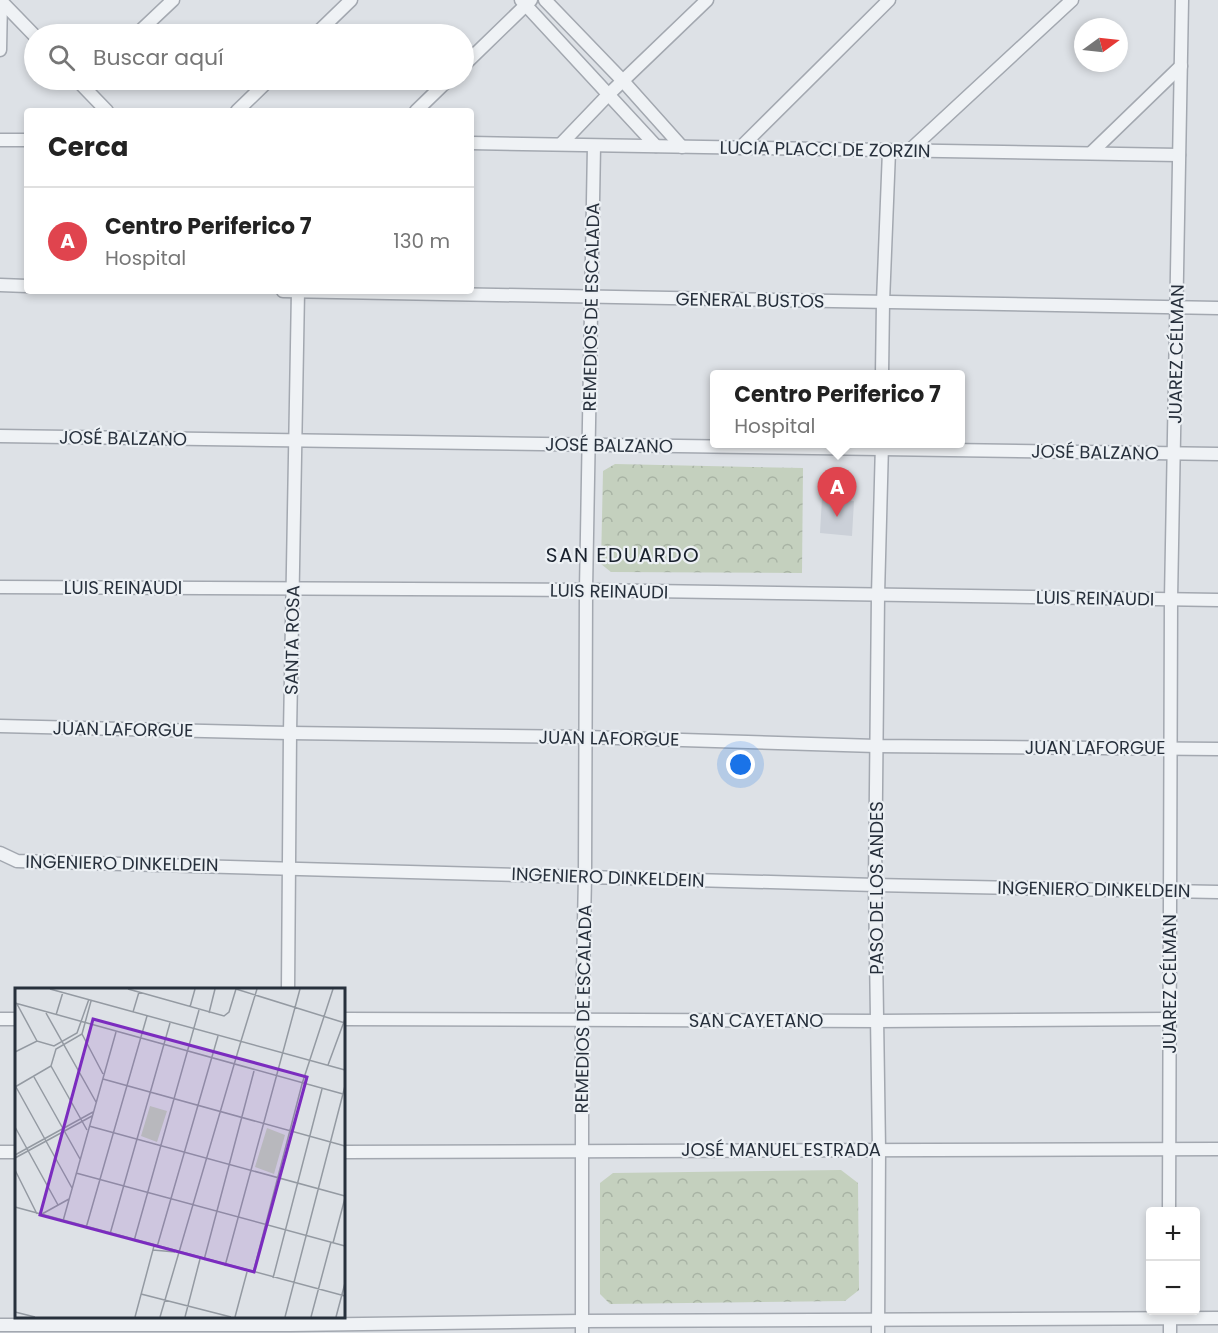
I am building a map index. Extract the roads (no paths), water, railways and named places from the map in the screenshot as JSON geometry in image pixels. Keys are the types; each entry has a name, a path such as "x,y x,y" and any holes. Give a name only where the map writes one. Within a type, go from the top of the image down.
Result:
{"street":[{"path":"1,0 24,24"},
{"path":"0,50 1,0"},
{"path":"148,24 173,0"},
{"path":"326,24 351,0"},
{"path":"545,0 623,81 682,147"},
{"path":"561,144 608,95 707,0"},
{"path":"740,148 888,0"},
{"path":"910,150 1072,0"},
{"name":"JUAREZ CÉLMAN","path":"1169,1207 1171,599 1182,0"},
{"path":"474,55 526,2 656,146"},
{"path":"1091,153 1181,66"},
{"path":"90,90 105,108"},
{"path":"240,108 259,90"},
{"path":"419,108 438,90"},
{"path":"0,140 24,140"},
{"name":"LUCIA PLACCI DE ZORZIN","path":"474,143 889,152 910,150 1179,155"},
{"name":"REMEDIOS DE ESCALADA","path":"582,1327 586,590 594,146"},
{"path":"882,370 889,152"},
{"path":"0,285 24,286"},
{"name":"SANTA ROSA","path":"288,988 298,294"},
{"name":"GENERAL BUSTOS","path":"444,294 1218,308"},
{"name":"JOSÉ BALZANO","path":"0,436 710,445"},
{"name":"PASO DE LOS ANDES","path":"878,1333 879,1149 875,885 882,448"},
{"name":"JOSÉ BALZANO","path":"965,448 1218,454"},
{"name":"LUIS REINAUDI","path":"0,586 586,590 1218,600"},
{"name":"JUAN LAFORGUE","path":"0,726 585,737 876,746 1218,749"},
{"name":"INGENIERO DINKELDEIN","path":"0,853 17,861 875,885 1218,892"},
{"name":"SAN CAYETANO","path":"345,1019 878,1021 1169,1019"},
{"name":"JOSÉ MANUEL ESTRADA","path":"345,1152 1218,1149"},
{"path":"0,1325 582,1327 1146,1314"},
{"path":"1170,1315 1170,1333"},
{"path":"1182,1315 1218,1318"}],"place":[{"name":"Centro Periferico 7","path":"837,517"}],"district":[{"name":"SAN EDUARDO","path":"623,555"}]}
